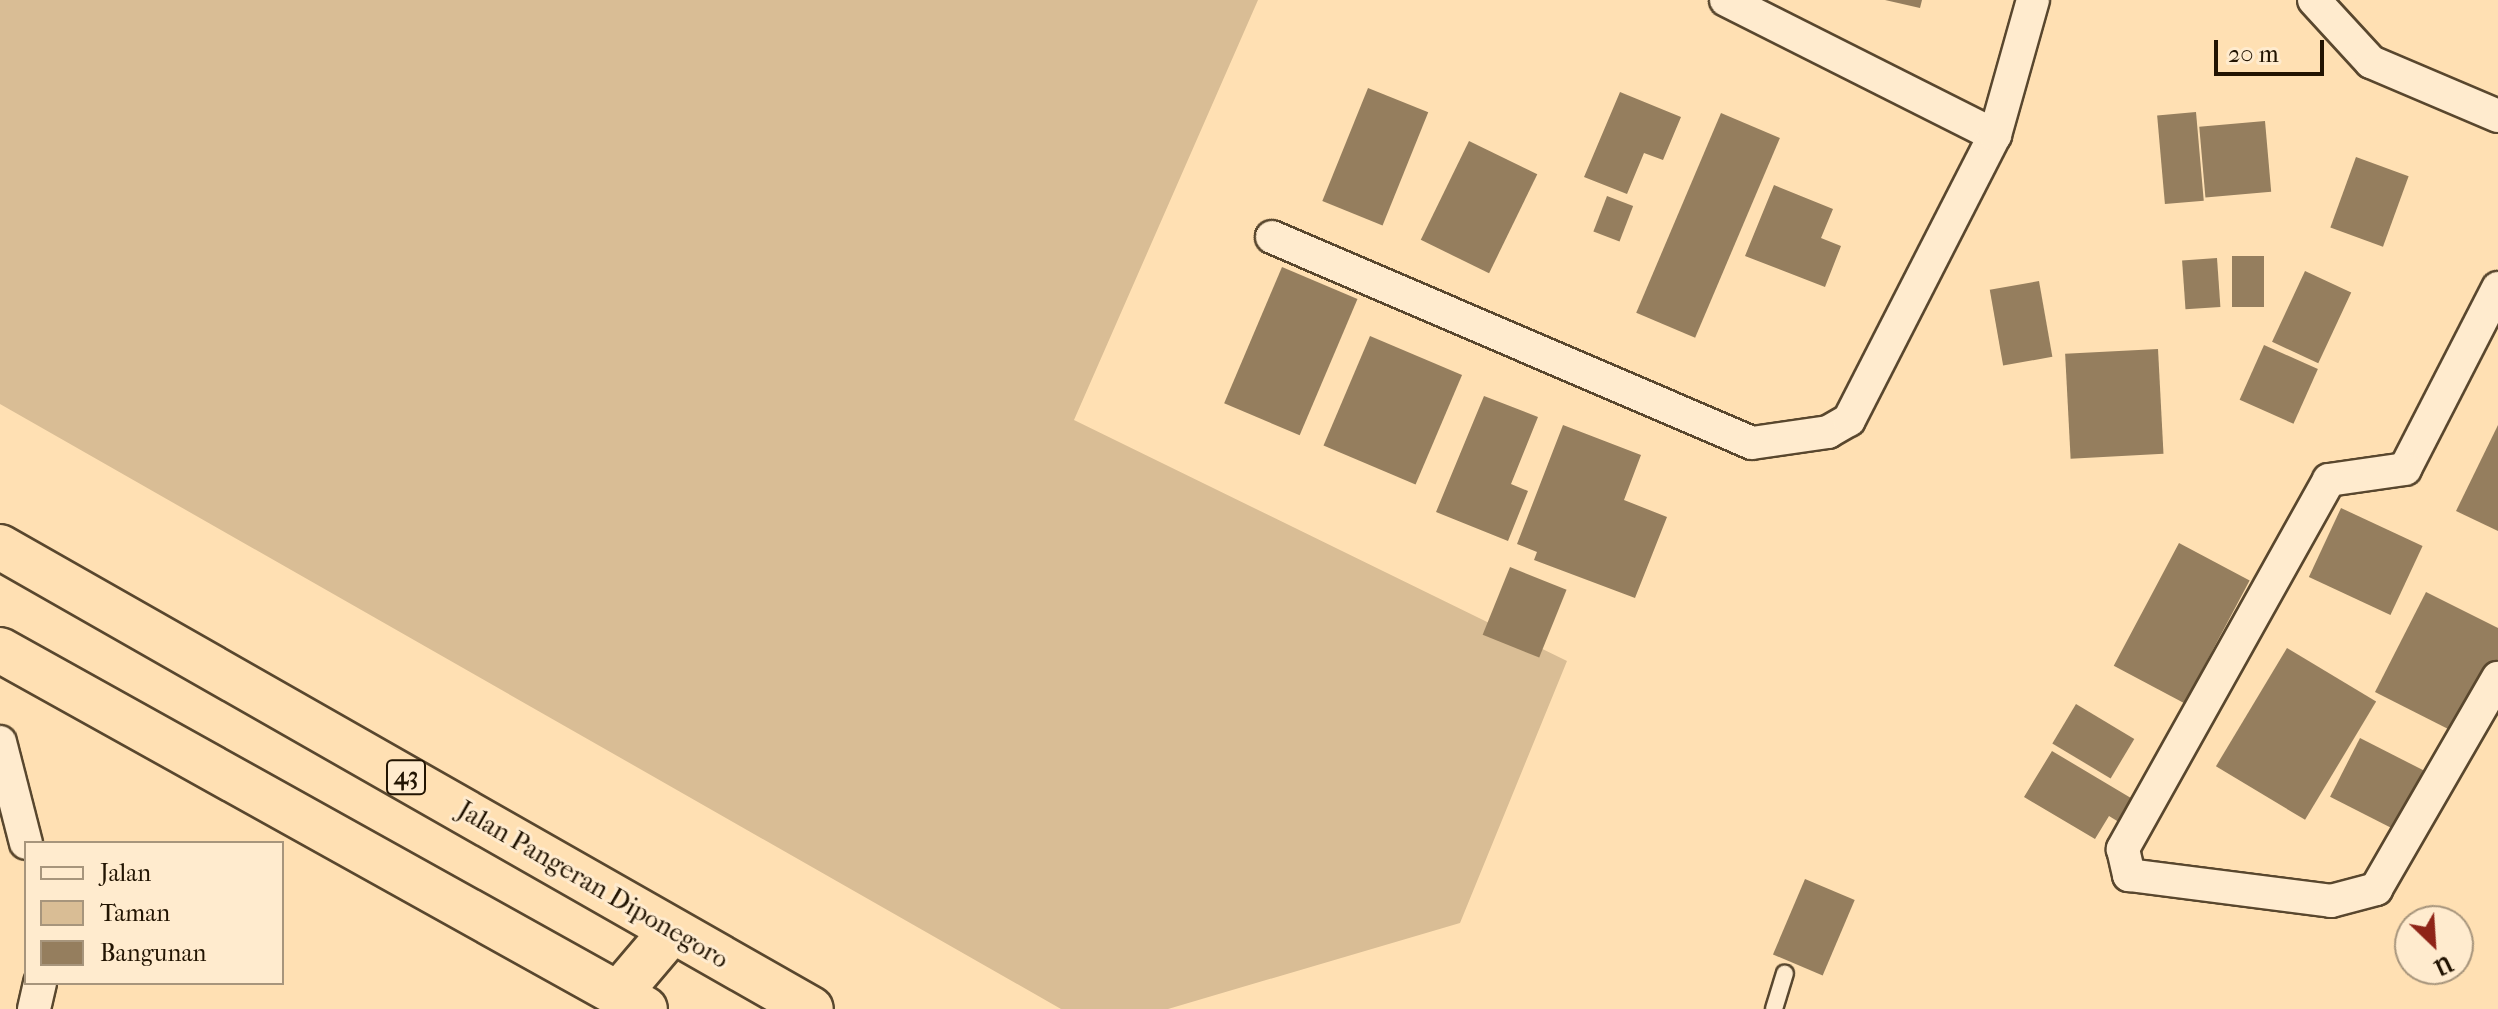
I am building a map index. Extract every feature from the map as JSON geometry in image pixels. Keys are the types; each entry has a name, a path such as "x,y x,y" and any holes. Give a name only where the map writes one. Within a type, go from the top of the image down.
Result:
{"highway":[{"name":"Jalan Pangeran Diponegoro","path":"0,547 811,1009"},
{"path":"0,650 632,1001 671,932"}],"street":[{"path":"1726,0 1995,135"},
{"path":"1272,237 1752,443 1798,436 1849,420 1995,135 2033,0"},
{"path":"2314,0 2371,62 2498,116"},
{"path":"2498,288 2405,469 2329,480 2123,849 2129,875 2331,901 2376,889 2498,678"},
{"path":"0,742 25,841"},
{"path":"34,1009 40,985"}],"lane":[{"path":"1774,1009 1785,974"}],"green space":[{"path":"0,0 1258,0 1074,420 1567,661 1460,923 1168,1009 1061,1009 0,404"}],"building":[{"path":"1885,0 1922,0 1920,8"},
{"path":"1368,88 1428,112 1383,225 1322,201"},
{"path":"1620,92 1681,117 1663,160 1644,153 1627,194 1584,177"},
{"path":"2196,112 2204,201 2165,204 2157,115"},
{"path":"1721,113 1780,138 1695,338 1636,313"},
{"path":"2265,121 2271,192 2205,197 2199,127"},
{"path":"1469,141 1537,174 1489,273 1421,240"},
{"path":"2356,157 2409,176 2383,247 2330,227"},
{"path":"1774,185 1833,209 1821,238 1841,246 1825,287 1745,256"},
{"path":"1607,196 1633,206 1620,242 1593,231"},
{"path":"2232,256 2264,256 2264,307 2232,307"},
{"path":"2217,258 2220,307 2186,309 2182,260"},
{"path":"1282,267 1357,299 1300,435 1224,403"},
{"path":"2305,271 2351,293 2318,363 2272,342"},
{"path":"2039,281 2052,357 2003,366 1990,290"},
{"path":"1370,336 1462,375 1416,485 1324,446"},
{"path":"2264,345 2318,369 2293,424 2240,400"},
{"path":"2158,349 2163,454 2071,459 2065,354"},
{"path":"1484,396 1538,417 1511,484 1528,491 1508,541 1436,512"},
{"path":"1563,425 1641,455 1624,500 1667,517 1635,598 1534,560 1537,552 1517,544"},
{"path":"2498,425 2498,531 2456,511"},
{"path":"2341,508 2423,546 2390,615 2309,577"},
{"path":"2179,543 2250,581 2184,703 2114,666"},
{"path":"1510,567 1567,590 1539,658 1483,635"},
{"path":"2426,592 2498,628 2498,659 2460,735 2375,692"},
{"path":"2287,648 2376,702 2305,820 2216,766"},
{"path":"2076,704 2134,739 2111,778 2052,743"},
{"path":"2360,738 2427,772 2397,831 2330,797"},
{"path":"2052,751 2141,804 2127,827 2109,816 2095,839 2024,797"},
{"path":"1805,879 1855,900 1823,976 1773,954"}]}
